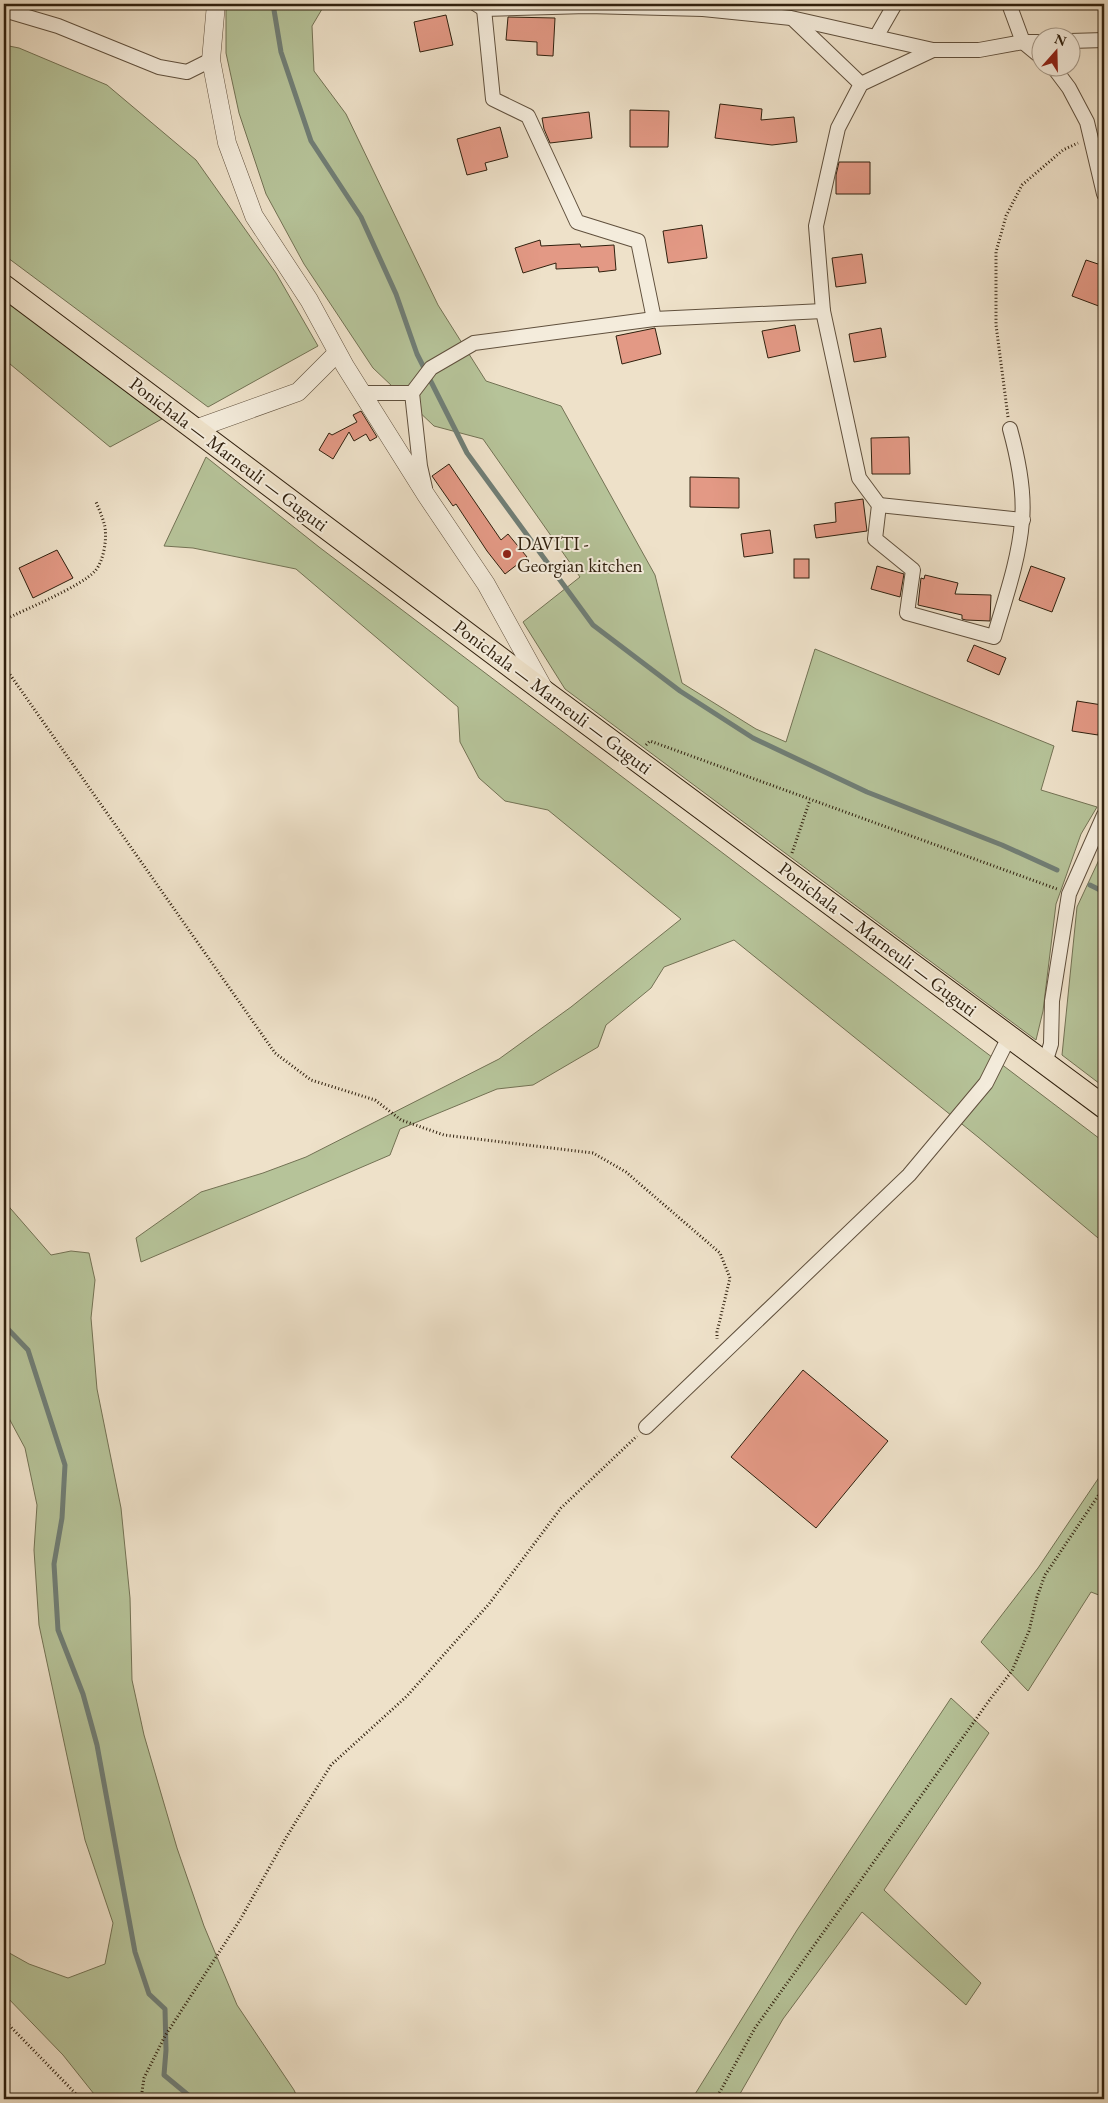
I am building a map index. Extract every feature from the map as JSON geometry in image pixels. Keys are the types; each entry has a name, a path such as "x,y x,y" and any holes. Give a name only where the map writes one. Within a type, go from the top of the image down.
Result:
{"highway":[{"name":"Ponichala — Marneuli — Guguti","path":"4,286 545,692 786,869 1104,1107"}],"street":[{"path":"216,4 211,60 227,143 254,216 309,300 337,352 426,495 486,584 545,692"},
{"path":"876,37 895,4"},
{"path":"1009,4 1023,42 1030,48"},
{"path":"654,319 638,241 577,222 528,116 493,99 480,6 703,6 792,18 933,50 979,50 1030,42"},
{"path":"4,10 58,26 159,67 187,72 211,60"},
{"path":"792,18 861,84"},
{"path":"1080,41 1104,40"},
{"path":"933,50 861,84 838,128 816,226 823,312 859,478 879,505 876,539 913,570 907,613 994,637 1012,575 1023,520 1020,465 1010,429"},
{"path":"1061,78 1074,97 1087,122 1104,194"},
{"path":"426,495 420,466 412,393 431,368 474,343 654,319 823,312"},
{"path":"195,429 298,392 337,352"},
{"path":"363,393 412,393"},
{"path":"879,505 1023,520"},
{"path":"1045,1062 1051,1044 1052,1001 1069,894 1104,815"},
{"path":"646,1427 908,1175 986,1083 1009,1037"}],"path":[{"path":"1010,429 996,325 996,252 1006,216 1022,185 1063,150 1090,138"},
{"path":"4,620 77,584 94,572 100,563 105,541 105,525 96,502"},
{"path":"4,666 275,1053 311,1080 374,1100 401,1120 444,1135 593,1153 626,1172 720,1253 730,1278 717,1332 718,1356"},
{"path":"633,757 650,741 1069,894"},
{"path":"786,869 810,800"},
{"path":"141,2099 144,2078 165,2036 240,1920 287,1836 331,1765 407,1696 489,1604 561,1508 646,1427"},
{"path":"716,2099 755,2028 1012,1671 1029,1631 1036,1597 1045,1575 1104,1487"},
{"path":"4,2020 81,2099"}],"green space":[{"path":"226,4 325,4 312,26 314,71 346,114 438,305 486,381 561,406 655,575 682,683 756,729 786,742 815,649 1054,746 1041,790 1097,807 1081,834 1056,904 1043,1011 1036,1040 565,689 523,622 580,577 483,439 434,426 373,368 304,264 266,194 239,113 226,53"},
{"path":"4,45 19,48 107,85 196,160 276,273 318,346 208,407 4,255"},
{"path":"4,299 162,419 110,447 4,359"},
{"path":"206,457 319,547 1104,1142 1104,1243 978,1137 734,940 664,967 651,988 606,1025 598,1047 533,1085 497,1089 400,1129 390,1155 141,1262 136,1238 201,1192 263,1173 306,1157 499,1059 571,1007 681,919 548,810 505,801 479,778 460,742 458,707 296,569 193,548 164,546"},
{"path":"1104,849 1104,1087 1062,1055 1077,907"},
{"path":"4,1201 51,1255 71,1251 89,1253 95,1280 91,1318 97,1389 121,1508 130,1598 132,1680 144,1735 177,1848 204,1926 237,2005 294,2090 298,2099 98,2099 63,2055 4,1994 4,1950 29,1964 68,1978 105,1964 113,1923 85,1840 39,1625 34,1550 37,1505 25,1448 4,1409"},
{"path":"1104,1470 1104,1597 1091,1592 1028,1691 981,1642 1038,1568"},
{"path":"951,1698 989,1733 884,1890 981,1983 966,2005 862,1912 783,2019 737,2099 692,2099 797,1930"}],"building":[{"path":"446,15 453,45 420,52 414,22"},
{"path":"508,17 555,18 553,56 537,55 537,42 506,40"},
{"path":"720,104 762,109 761,120 794,117 797,142 772,145 715,138"},
{"path":"630,110 669,111 668,147 630,147"},
{"path":"589,112 592,138 550,143 542,118"},
{"path":"500,127 508,157 485,163 487,170 467,175 457,139"},
{"path":"839,162 870,162 870,194 836,194 836,175"},
{"path":"702,225 707,258 668,263 663,231"},
{"path":"540,240 541,246 580,244 581,247 614,245 616,270 599,272 598,267 556,269 556,263 523,273 515,248"},
{"path":"862,254 866,283 836,287 832,258"},
{"path":"1086,260 1104,266 1104,308 1072,296"},
{"path":"795,325 800,351 768,358 762,331"},
{"path":"655,328 661,354 622,364 616,336"},
{"path":"881,328 886,357 854,362 849,334"},
{"path":"361,411 377,437 370,441 366,434 354,441 349,432 333,459 319,450 329,433 332,435 357,422 353,415"},
{"path":"909,437 910,474 872,474 871,438"},
{"path":"449,464 501,540 508,534 527,557 505,574 487,551 456,504 453,506 432,476"},
{"path":"690,477 739,478 739,508 690,507"},
{"path":"863,499 867,531 816,538 814,525 836,522 835,503"},
{"path":"770,530 773,553 744,557 741,534"},
{"path":"57,550 73,578 33,598 19,568"},
{"path":"794,559 809,559 809,578 794,578"},
{"path":"877,566 904,574 900,597 871,589"},
{"path":"1031,566 1065,578 1052,612 1019,600"},
{"path":"925,575 958,583 955,594 991,595 990,621 966,620 962,619 962,615 918,605 921,578 924,579"},
{"path":"974,645 1006,658 999,675 967,661"},
{"path":"1077,701 1102,705 1098,735 1072,731"},
{"path":"803,1370 888,1441 816,1528 731,1457"}],"waterway":[{"path":"273,4 281,52 311,141 361,217 396,294 417,354 467,453 593,625 680,691 753,738 867,792 1002,845 1057,870"},
{"path":"1090,885 1104,892"},
{"path":"4,1325 28,1350 65,1465 62,1518 54,1564 58,1630 83,1694 97,1745 135,1952 149,1994 165,2009 166,2050 164,2075 193,2099"}],"place":[{"name":"DAVITI - Georgian kitchen","path":"507,554"}]}
